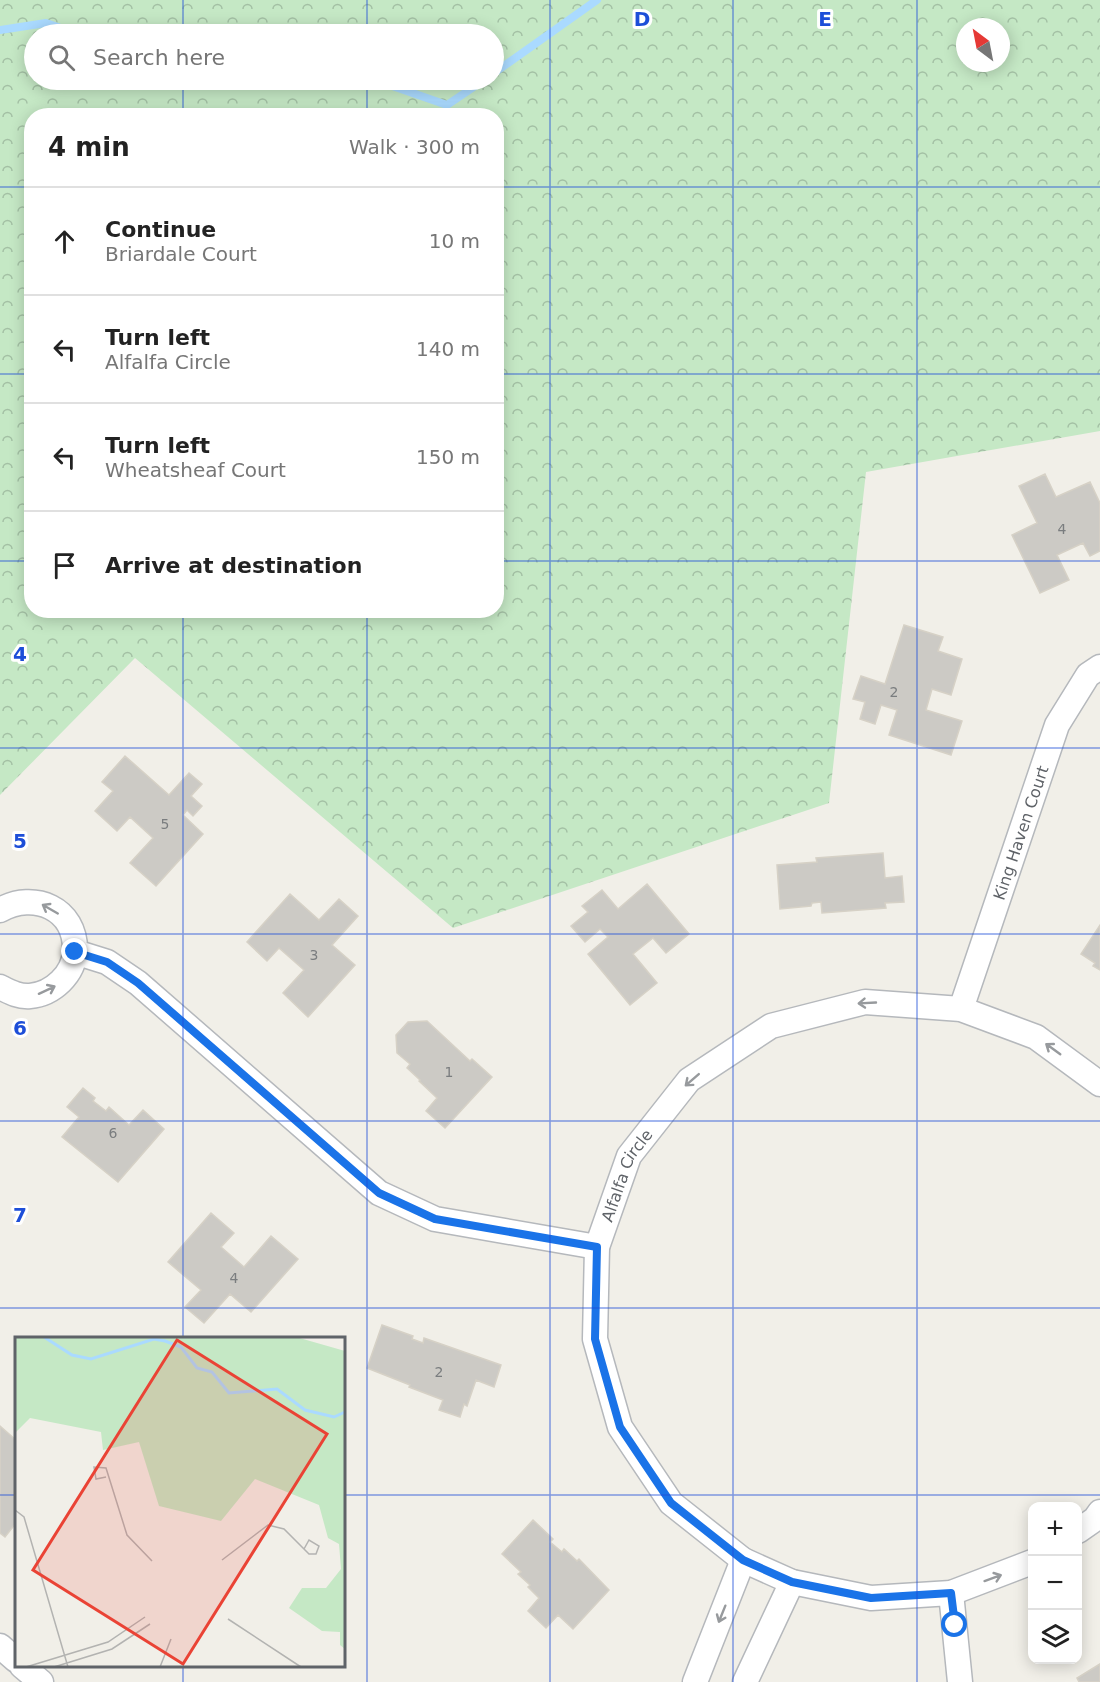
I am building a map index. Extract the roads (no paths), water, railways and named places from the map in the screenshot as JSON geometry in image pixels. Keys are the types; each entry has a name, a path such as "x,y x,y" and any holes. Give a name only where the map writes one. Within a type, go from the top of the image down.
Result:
{"street":[{"name":"King Haven Court","path":"961,1009 1057,725 1088,675 1100,668"},
{"path":"0,910 13,903 29,901 45,904 55,909 66,921 74,936 75,952 70,970 60,983 46,993 30,996 14,994 0,987"},
{"path":"75,952 107,962 138,983 379,1193 435,1219 597,1247"},
{"name":"Alfalfa Circle","path":"1028,1564 951,1593 871,1598 792,1582 743,1560 671,1503 620,1427 595,1339 597,1247 629,1156 689,1080 771,1026 865,1002 961,1009 1036,1037 1100,1084"},
{"path":"1082,1528 1095,1519 1100,1512"},
{"path":"695,1682 743,1560"},
{"path":"745,1682 792,1582"},
{"path":"951,1593 960,1682"},
{"path":"0,1646 15,1659"},
{"path":"24,1667 41,1682"}],"waterway":[{"path":"504,66 597,0"},
{"path":"39,24 49,24"},
{"path":"0,30 24,26"},
{"path":"404,90 447,105 469,90"}]}
